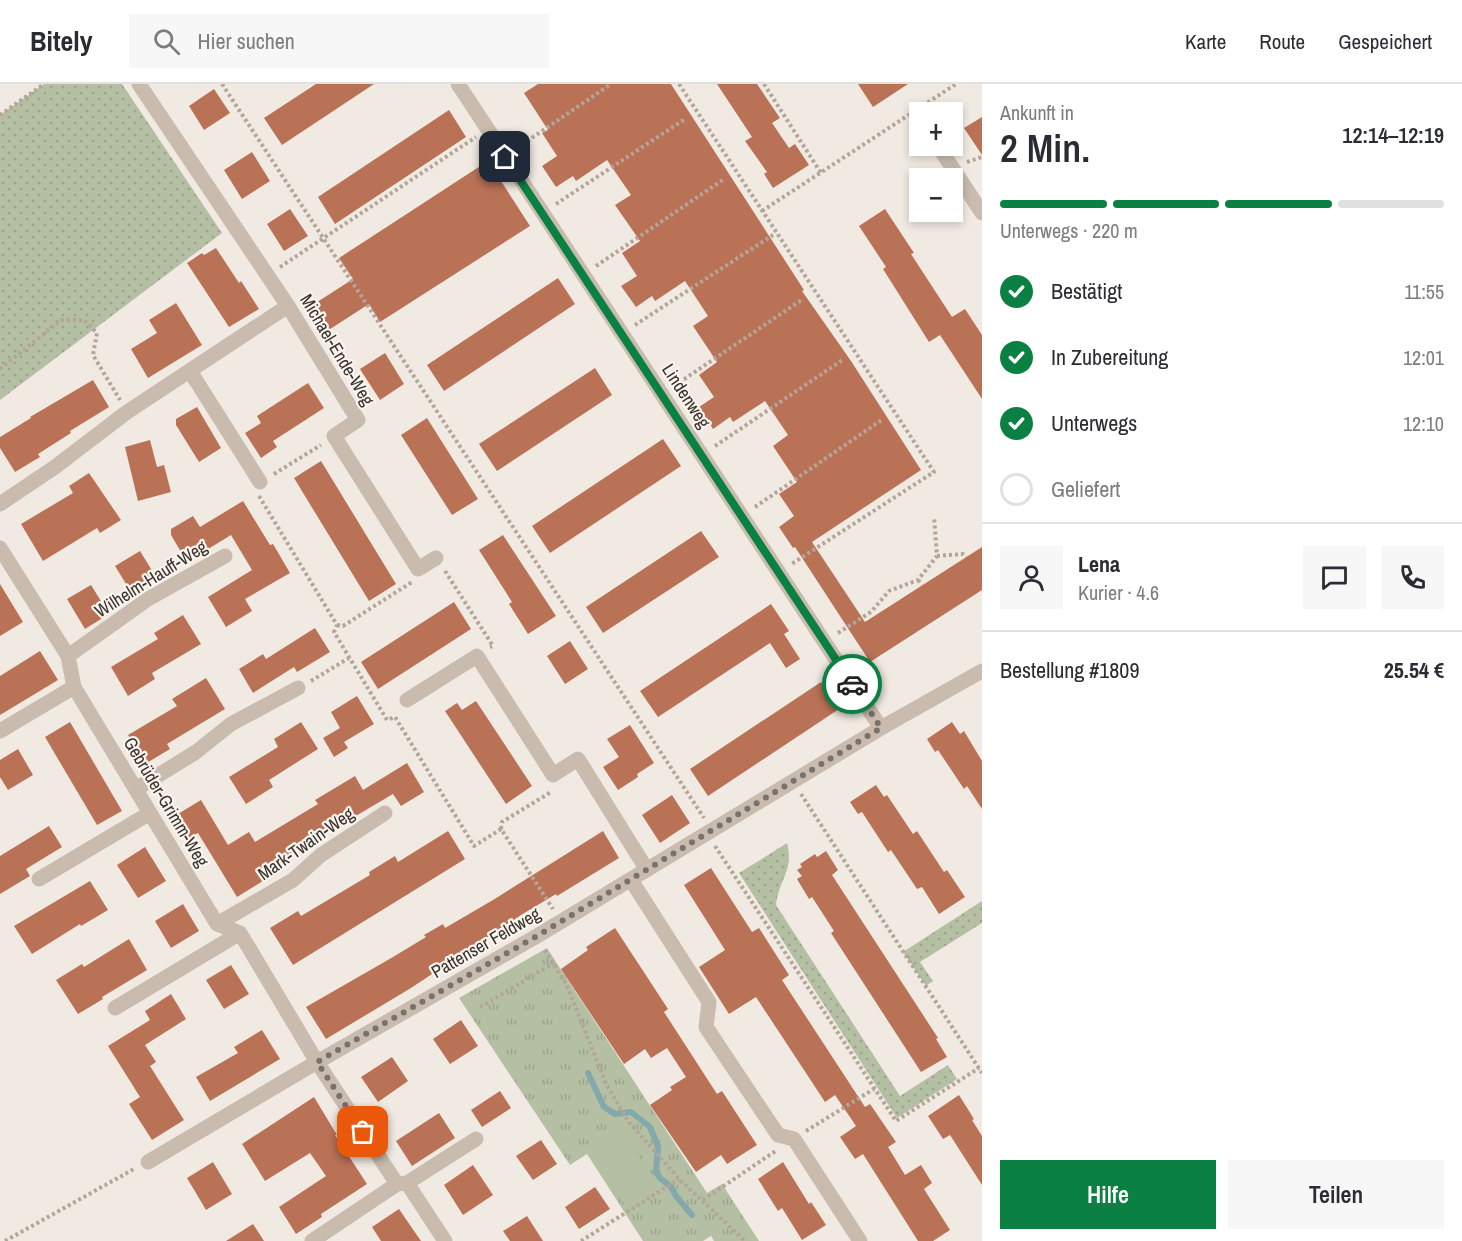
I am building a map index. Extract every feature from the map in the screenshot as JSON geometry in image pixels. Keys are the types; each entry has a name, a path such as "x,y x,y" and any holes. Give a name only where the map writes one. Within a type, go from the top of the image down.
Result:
{"street":[{"name":"Michael-Ende-Weg","path":"139,84 288,306 358,420 334,436"},
{"name":"Lindenweg","path":"458,84 881,728"},
{"path":"945,156 982,213"},
{"path":"0,504 55,467 127,412 288,306"},
{"path":"190,371 260,482"},
{"path":"334,436 418,569 436,558"},
{"name":"Gebrüder-Grimm-Weg","path":"1,554 68,656 74,687 217,924"},
{"name":"Wilhelm-Hauff-Weg","path":"68,656 148,598 225,556"},
{"path":"406,700 477,656 553,775 578,759 647,870"},
{"name":"Pattenser Feldweg","path":"148,1162 562,922 881,728 982,671"},
{"path":"0,731 74,687"},
{"path":"136,789 196,752 231,723 298,688"},
{"path":"39,879 150,813"},
{"name":"Mark-Twain-Weg","path":"217,924 293,880 321,855 385,813"},
{"path":"631,880 709,1002 706,1027 778,1135 794,1139 860,1241"},
{"path":"217,924 240,933 317,1062 402,1184 445,1241"},
{"path":"115,1008 240,933"},
{"path":"312,1241 476,1139"}],"path":[{"path":"0,115 44,84"},
{"path":"222,84 896,1122 980,1070 794,782"},
{"path":"505,157 611,84"},
{"path":"680,84 934,472 779,572"},
{"path":"764,84 821,173"},
{"path":"929,102 956,84"},
{"path":"762,211 909,115"},
{"path":"542,214 686,119"},
{"path":"267,275 487,130"},
{"path":"583,275 724,178"},
{"path":"622,333 776,232"},
{"path":"661,394 803,299"},
{"path":"0,369 61,320 84,320 97,333 93,355 127,412"},
{"path":"702,455 844,359"},
{"path":"741,516 883,419"},
{"path":"334,436 254,487 337,625 343,626 417,579 418,569"},
{"path":"824,642 872,615 889,591 918,580 937,556 934,517"},
{"path":"937,556 963,554 966,557"},
{"path":"436,558 493,645 477,656"},
{"path":"918,580 922,585"},
{"path":"337,625 334,632 387,720 395,717 474,846 501,829"},
{"path":"298,688 349,658"},
{"path":"557,788 502,822 501,829 562,922"},
{"path":"537,936 572,995 616,1104 679,1179 745,1241"},
{"path":"480,1006 554,963"},
{"path":"703,1200 874,1089"},
{"path":"5,1241 148,1162"},
{"path":"581,1241 679,1179"}],"green space":[{"path":"44,84 122,84 222,233 0,400 0,115"},
{"path":"787,843 789,861 776,905 900,1096 948,1065 957,1079 897,1118 739,873"},
{"path":"982,901 982,923 920,962 933,981 926,986 903,952"},
{"path":"547,948 707,1193 722,1184 759,1241 714,1241 711,1236 703,1241 643,1241 587,1154 570,1165 459,998"},
{"path":"622,1131 658,1185 626,1206 591,1151"}],"building":[{"path":"316,84 374,84 282,145 264,118"},
{"path":"538,84 671,84 804,290 802,291 851,361 921,470 812,542 865,622 982,547 982,590 870,662 795,547 793,548 779,527 794,516 779,494 797,482 773,446 788,435 765,401 733,422 730,417 713,429 699,407 714,397 699,375 717,362 693,326 708,316 685,281 655,301 652,296 636,307 621,286 637,276 622,253 640,241 615,205 631,195 607,160 576,181 573,176 556,187 542,166 557,156 542,133 548,130 524,93"},
{"path":"717,84 757,84 780,118 772,123 789,148 795,144 809,165 773,188 764,174 767,172 745,141 752,137"},
{"path":"858,84 908,84 873,107"},
{"path":"214,89 230,113 204,130 189,106"},
{"path":"449,110 466,137 335,224 318,197"},
{"path":"982,117 982,155 964,128"},
{"path":"252,152 270,181 242,199 224,170"},
{"path":"488,161 530,226 380,322 369,304 327,331 311,306 353,279 339,258"},
{"path":"290,209 308,236 284,251 267,224"},
{"path":"885,209 952,317 965,309 982,335 982,399 940,335 929,342 883,269 886,267 859,226"},
{"path":"216,248 259,309 229,327 187,263 202,253 204,255"},
{"path":"558,278 575,304 444,391 427,365"},
{"path":"176,303 202,345 148,378 131,349 157,333 149,320"},
{"path":"385,353 404,384 380,400 360,369"},
{"path":"595,368 612,395 497,471 479,444"},
{"path":"93,380 109,407 70,431 71,433 38,454 40,457 15,472 0,448 0,437"},
{"path":"308,383 324,408 273,441 277,447 261,458 245,433 261,423 257,416"},
{"path":"197,407 221,448 199,462 176,425 176,419"},
{"path":"427,418 478,499 452,515 401,435"},
{"path":"663,439 681,466 550,553 532,526"},
{"path":"150,440 157,467 164,465 171,492 138,501 125,447"},
{"path":"321,461 396,584 369,601 294,478"},
{"path":"89,473 121,520 100,533 97,528 43,561 21,524 73,493 69,486"},
{"path":"243,501 290,573 245,599 252,611 226,627 208,597 252,570 231,535 187,562 171,535 171,529 193,516 200,527"},
{"path":"701,531 719,557 603,633 586,607"},
{"path":"503,535 556,616 528,634 509,604 512,602 479,550"},
{"path":"140,551 156,577 131,592 115,566"},
{"path":"0,584 23,622 0,636"},
{"path":"91,585 109,614 85,629 67,599"},
{"path":"454,602 471,629 378,689 361,662"},
{"path":"771,604 789,631 784,634 800,659 786,668 770,643 658,717 640,691"},
{"path":"183,615 201,644 152,673 155,679 128,696 111,667 158,639 154,633"},
{"path":"315,628 330,652 297,672 294,667 253,693 239,669 263,654 266,659"},
{"path":"570,641 588,669 565,684 547,656"},
{"path":"40,651 58,680 0,715 0,676"},
{"path":"206,678 225,709 167,744 170,749 145,764 128,735 177,706 172,699"},
{"path":"821,682 839,709 708,796 690,769"},
{"path":"357,696 374,724 344,742 348,748 334,757 323,738 340,728 331,712"},
{"path":"476,701 532,786 506,804 445,711 457,703 462,710"},
{"path":"70,722 122,811 97,825 45,737"},
{"path":"301,722 318,749 269,780 273,787 246,804 229,777 278,747 274,739"},
{"path":"952,722 960,734 964,731 982,761 982,809 967,786 964,789 938,750 935,752 927,739"},
{"path":"630,725 654,763 618,790 603,767 619,757 607,739"},
{"path":"18,749 33,775 8,790 0,777 0,760"},
{"path":"407,763 424,792 401,806 393,794 315,840 317,843 272,870 274,874 237,897 198,833 187,839 173,817 201,800 228,845 249,832 255,842 318,804 315,800 355,776 363,790"},
{"path":"876,785 884,797 887,795 913,834 917,831 944,872 947,870 965,897 939,914 922,887 917,889 891,850 888,852 862,812 858,814 850,802"},
{"path":"672,795 690,823 660,843 642,815"},
{"path":"49,826 62,847 26,869 30,876 0,894 0,856"},
{"path":"448,831 465,859 293,965 270,928 298,911 301,916 370,875 369,872 395,856 398,862"},
{"path":"603,831 619,858 521,915 411,988 326,1039 306,1007 393,957 443,924 445,928 493,900"},
{"path":"145,847 166,881 138,898 117,865"},
{"path":"826,851 838,870 832,875 938,1038 936,1039 947,1057 921,1072 831,933 834,931 812,897 809,899 797,879 802,876 797,870 802,867 800,864 815,854 817,857"},
{"path":"711,868 752,932 759,928 789,975 782,980 865,1107 870,1104 896,1142 888,1147 905,1175 921,1165 932,1183 924,1189 950,1230 933,1241 918,1241 863,1154 855,1159 840,1137 856,1126 835,1095 825,1102 756,997 729,1014 699,967 725,950 684,885"},
{"path":"90,881 108,910 81,926 80,924 32,954 14,926"},
{"path":"183,904 199,931 171,948 155,921"},
{"path":"615,928 668,1009 664,1012 717,1094 722,1091 757,1145 727,1164 721,1155 696,1172 650,1105 672,1090 670,1087 686,1077 667,1048 651,1058 645,1049 624,1064 561,969 588,950 586,947"},
{"path":"129,939 147,970 78,1014 56,980 82,964 84,967"},
{"path":"231,965 249,994 224,1009 206,980"},
{"path":"171,994 186,1019 145,1045 156,1062 150,1066 184,1120 152,1140 129,1104 140,1097 108,1046 150,1020 145,1011"},
{"path":"461,1020 478,1046 450,1064 433,1039"},
{"path":"262,1030 280,1059 210,1101 196,1077 238,1053 234,1047"},
{"path":"392,1057 408,1081 378,1102 361,1077"},
{"path":"500,1091 511,1108 482,1127 471,1110"},
{"path":"959,1095 982,1136 982,1185 950,1135 943,1139 928,1116"},
{"path":"314,1097 337,1135 335,1135 367,1184 321,1214 322,1217 296,1234 279,1207 326,1176 310,1153 265,1181 242,1144"},
{"path":"439,1113 455,1138 412,1166 396,1141"},
{"path":"541,1140 557,1164 533,1180 516,1156"},
{"path":"213,1162 232,1194 206,1210 187,1178"},
{"path":"783,1162 809,1204 811,1202 826,1225 802,1240 782,1208 778,1211 758,1179"},
{"path":"473,1165 493,1195 463,1215 444,1185"},
{"path":"595,1187 610,1209 579,1229 565,1207"},
{"path":"399,1209 421,1241 381,1241 372,1227"},
{"path":"527,1216 543,1241 510,1241 503,1231"},
{"path":"253,1224 264,1241 226,1241"}],"waterway":[{"path":"588,1073 604,1107 615,1114 631,1112 650,1127 658,1146 656,1172 671,1187 692,1215"}],"way so far":[{"path":"363,1132 317,1062 537,936 881,728 852,684"}],"route":[{"path":"505,157 852,684"}]}
